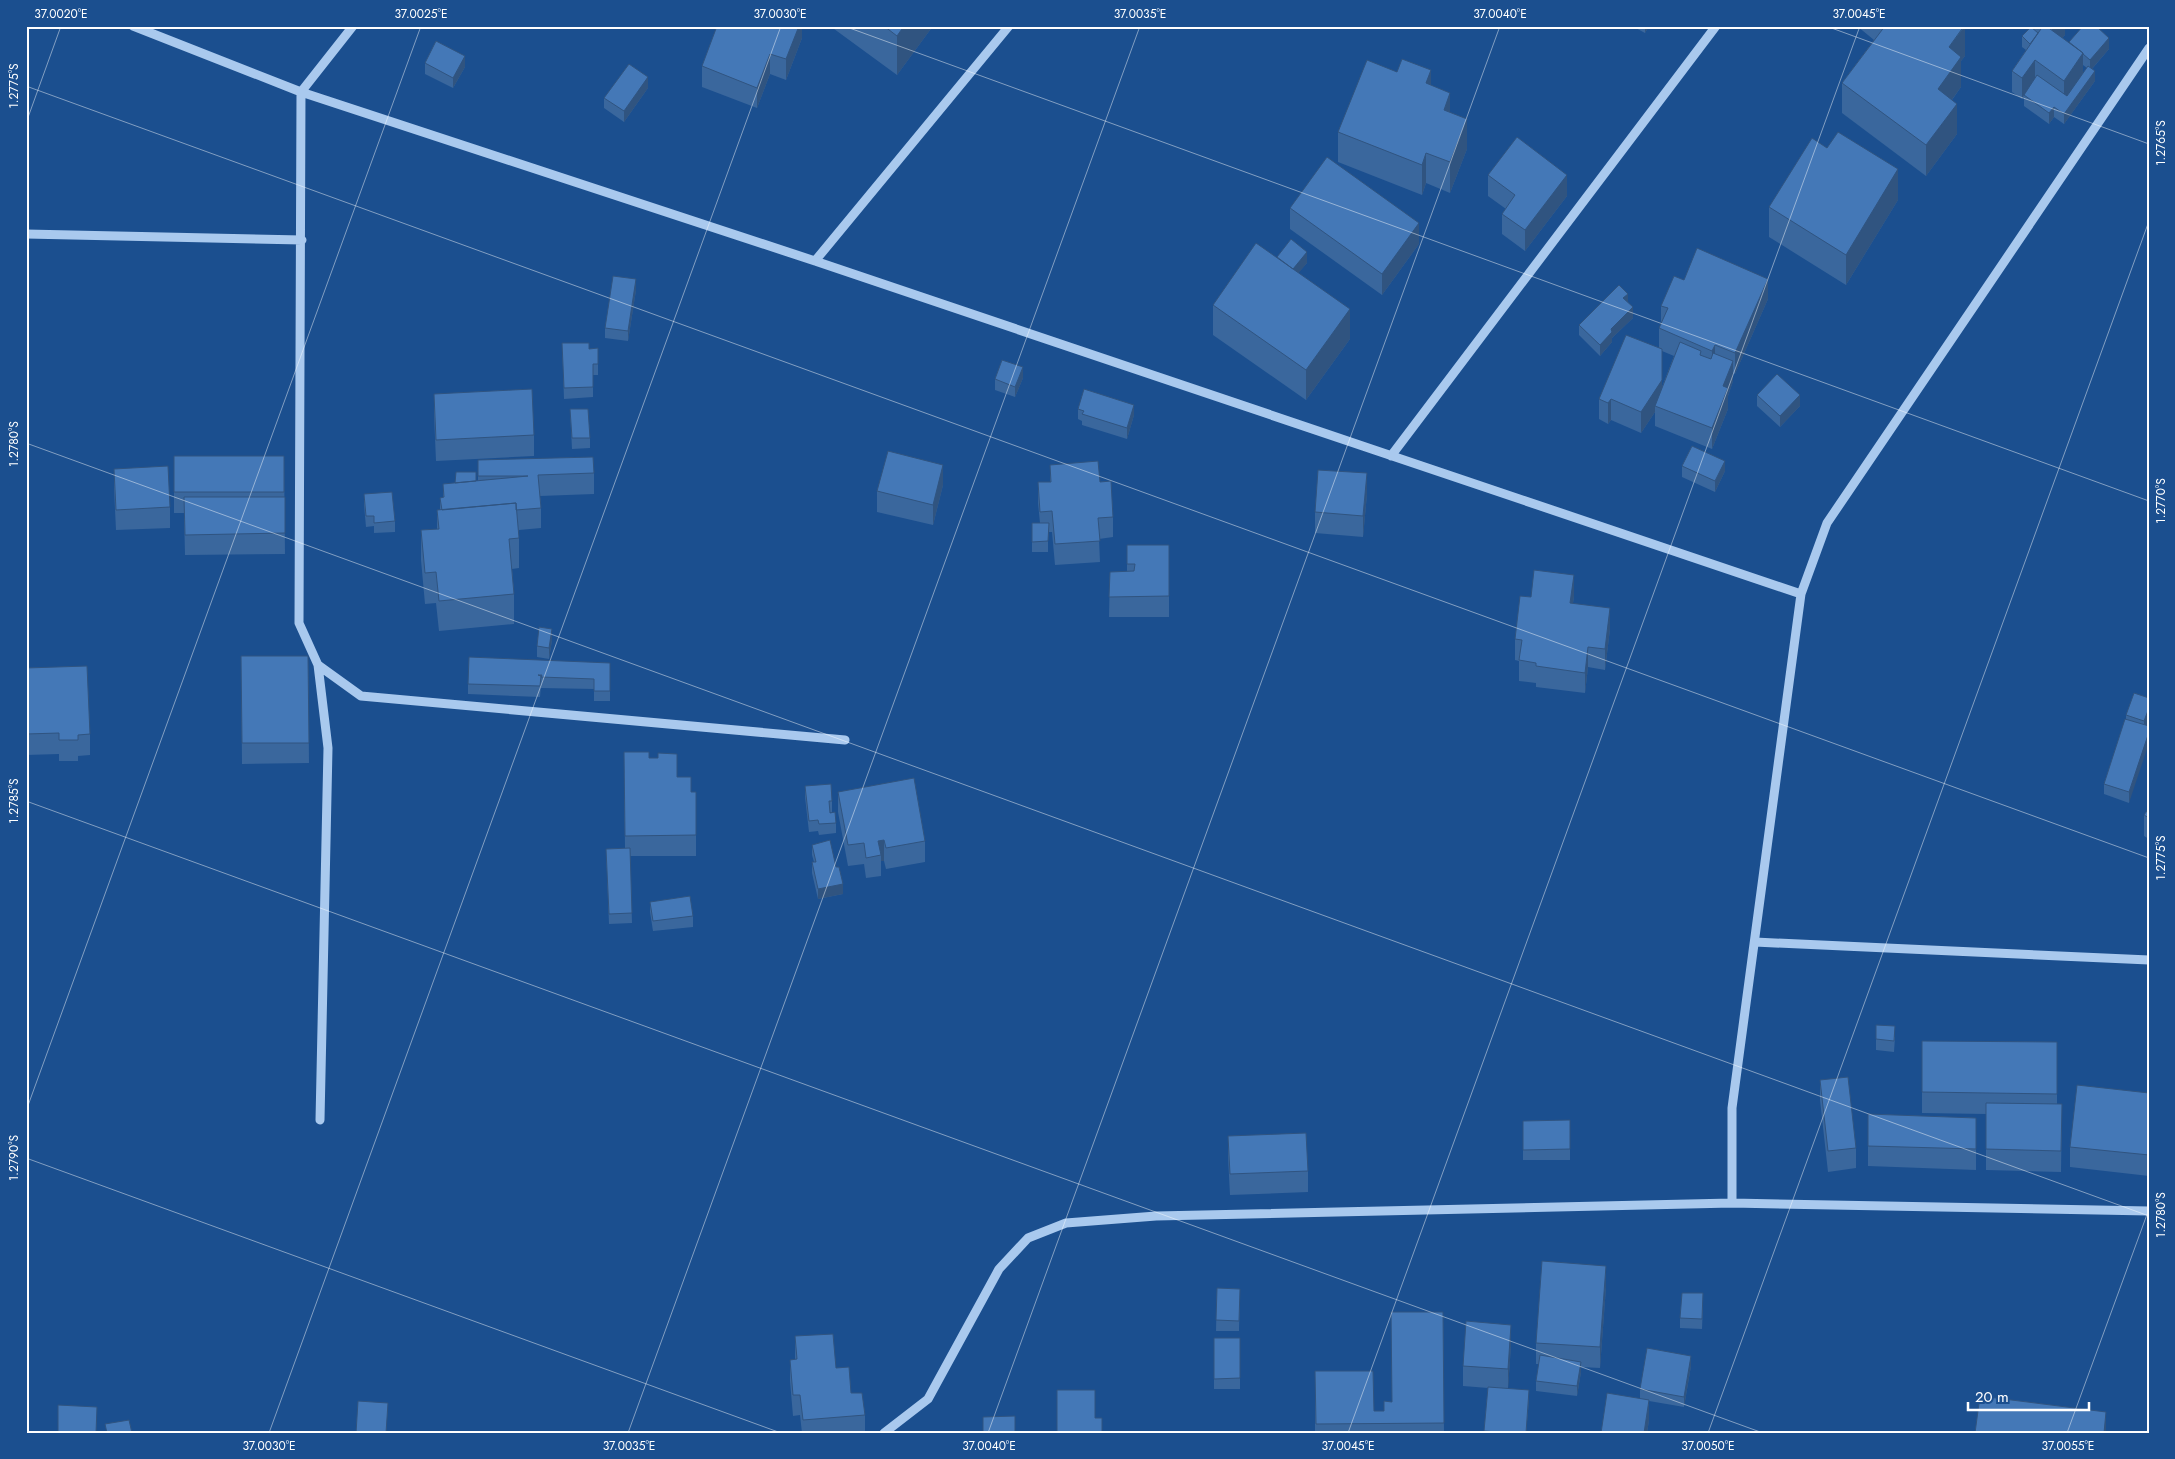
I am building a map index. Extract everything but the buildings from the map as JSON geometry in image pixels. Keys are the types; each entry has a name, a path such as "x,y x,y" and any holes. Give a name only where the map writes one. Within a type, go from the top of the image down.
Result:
{"street":[{"path":"133,26 301,92 815,261 1801,594"},
{"path":"320,1120 328,748 318,665 299,623 302,240 301,92 353,26"},
{"path":"815,261 1009,26"},
{"path":"1391,456 1716,26"},
{"path":"1732,1203 1732,1108 1801,594 1827,523 2149,48"},
{"path":"26,234 302,240"},
{"path":"318,665 360,696 844,740"},
{"path":"1755,942 2149,960"},
{"path":"884,1433 928,1399 1000,1269 1028,1238 1066,1223 1156,1216 1732,1203 2149,1211"}]}
